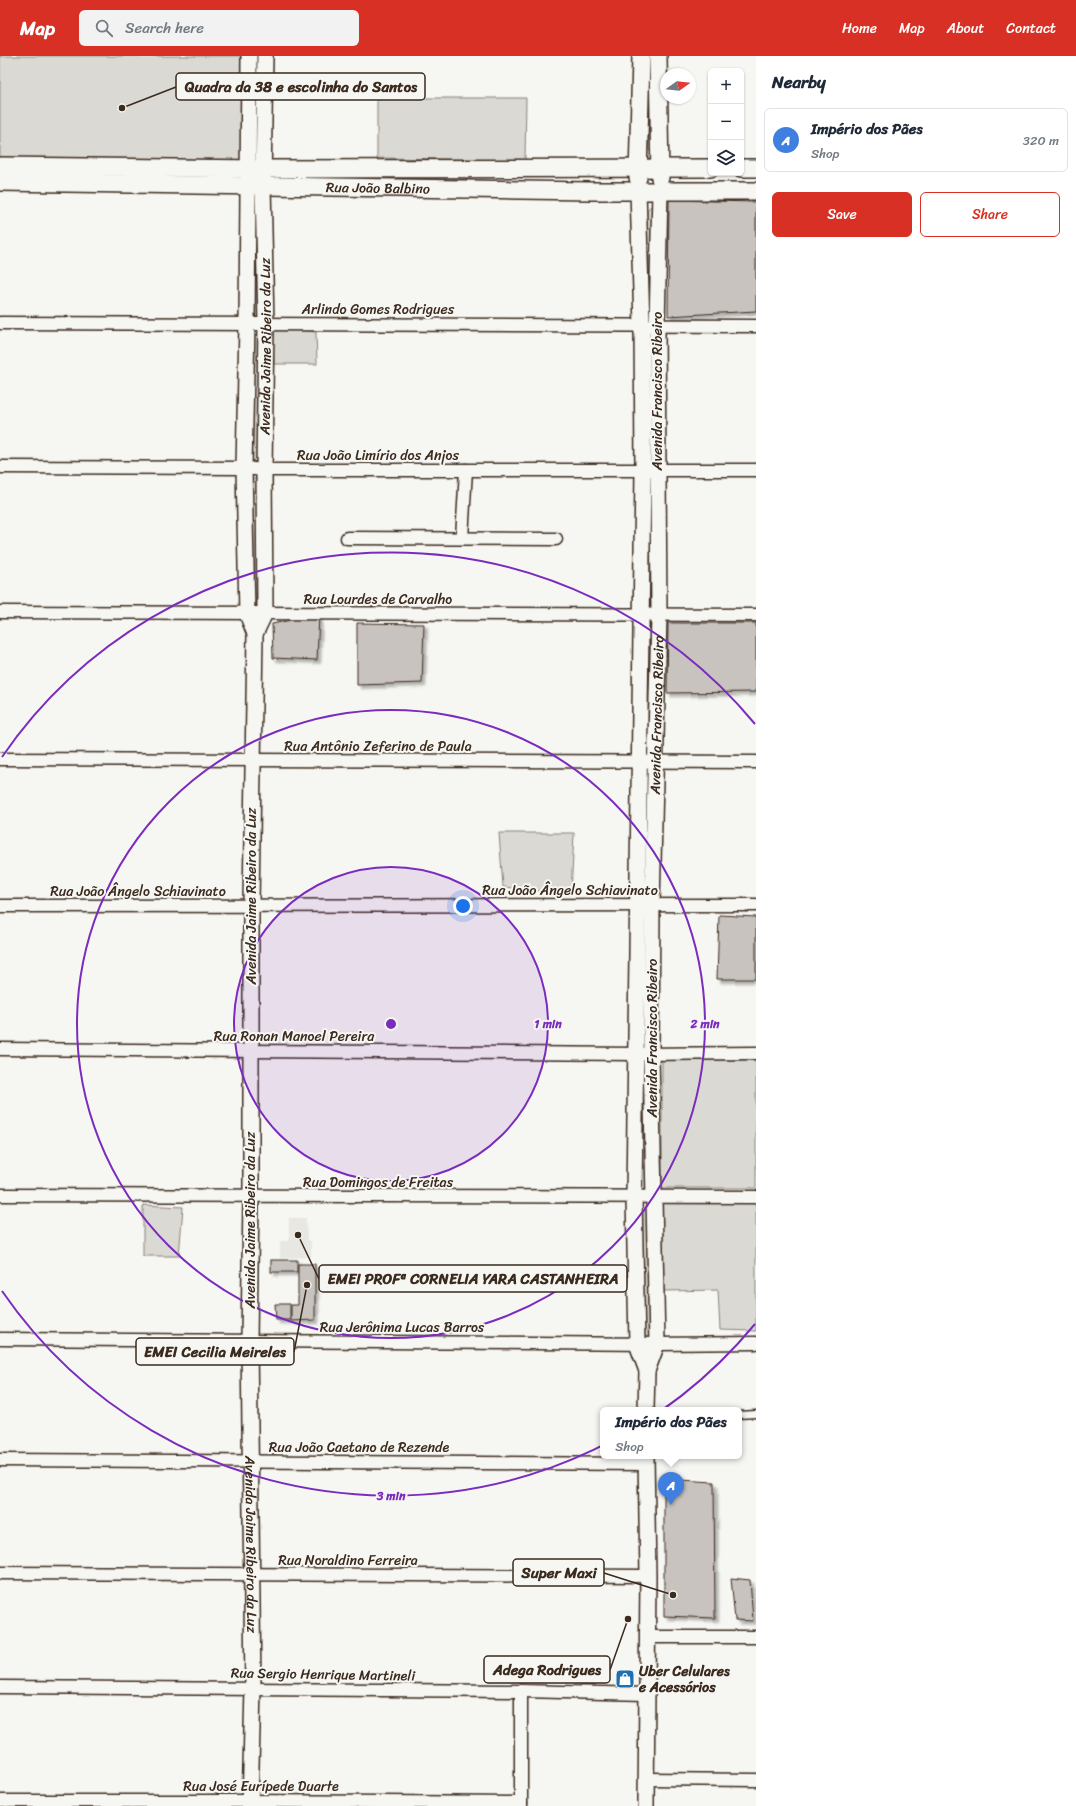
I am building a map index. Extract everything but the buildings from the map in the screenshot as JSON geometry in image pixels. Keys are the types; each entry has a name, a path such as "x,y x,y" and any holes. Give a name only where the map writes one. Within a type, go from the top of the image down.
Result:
{"main road":[{"name":"Avenida Francisco Ribeiro","path":"638,190 641,56"},
{"name":"Avenida Francisco Ribeiro","path":"658,56 660,191"},
{"name":"Rua João Balbino","path":"0,166 255,177 660,191 756,190"},
{"name":"Rua João Balbino","path":"0,182 255,177 638,166 708,168"},
{"path":"744,168 756,168"}],"street":[{"name":"Avenida Jaime Ribeiro da Luz","path":"249,56 255,177 266,323 264,470 266,614 255,634"},
{"name":"Avenida Jaime Ribeiro da Luz","path":"250,1804 253,1688 249,1341 251,1197 250,1051 255,634 246,614 244,468 247,324 255,177 265,56"},
{"name":"Avenida Francisco Ribeiro","path":"638,190 650,326"},
{"name":"Avenida Francisco Ribeiro","path":"647,1371 637,1344 634,1197 652,905 656,762 658,615 650,470 650,326 660,191"},
{"name":"Arlindo Gomes Rodrigues","path":"0,323 756,326"},
{"name":"Rua João Limírio dos Anjos","path":"0,467 244,468 264,470 756,470"},
{"path":"462,538 466,470"},
{"name":"Avenida Francisco Ribeiro","path":"646,1407 647,1371 657,1344 654,1197 644,1054 637,905 638,762 642,615 650,470"},
{"path":"347,538 556,539"},
{"name":"Rua Lourdes de Carvalho","path":"0,612 756,615"},
{"name":"Rua Antônio Zeferino de Paula","path":"0,759 756,762"},
{"name":"Rua João Ângelo Schiavinato","path":"0,906 756,905"},
{"name":"Rua Ronan Manoel Pereira","path":"0,1049 644,1054 756,1053"},
{"name":"Rua Domingos de Freitas","path":"0,1195 251,1197 756,1197"},
{"path":"636,1278 655,1278"},
{"name":"Rua Jerônima Lucas Barros","path":"0,1339 637,1344 756,1343"},
{"name":"Rua João Caetano de Rezende","path":"0,1460 646,1460"},
{"path":"646,1460 648,1576 646,1806"},
{"name":"Rua Noraldino Ferreira","path":"0,1573 648,1576"},
{"path":"648,1637 756,1638"},
{"name":"Rua Sergio Henrique Martineli","path":"0,1687 253,1688 646,1694"},
{"path":"521,1691 521,1805"},
{"path":"646,1779 756,1780"},
{"name":"Rua José Eurípede Duarte","path":"0,1801 521,1805"}],"lane":[{"path":"742,1415 756,1414"}],"shaded area":[{"path":"0,56 243,56 244,160 0,160"},
{"path":"647,56 657,56 653,154 648,149"},
{"path":"377,98 526,98 525,160 377,158"},
{"path":"257,191 263,314 257,319 254,318 252,197"},
{"path":"652,205 655,206 650,316 648,314 647,210"},
{"path":"272,327 316,332 317,364 274,364"},
{"path":"257,334 261,336 256,463 251,458 253,336"},
{"path":"256,478 259,480 258,604 254,606 251,604 252,480"},
{"path":"649,624 653,625 648,752 644,750"},
{"path":"499,833 574,833 571,894 503,887"},
{"path":"662,1060 756,1060 756,1188 662,1188"},
{"path":"644,1066 650,1192 642,1192 640,1189 641,1068"},
{"path":"661,1202 756,1203 756,1331 720,1330 718,1290 663,1291"},
{"path":"143,1205 183,1207 179,1256 143,1256"},
{"path":"645,1210 649,1212 650,1336 646,1338 643,1336 640,1216"},
{"path":"289,1218 306,1218 307,1240 311,1241 311,1257 280,1258 280,1241 289,1241"}],"place":[{"name":"Quadra da 38 e escolinha do Santos","path":"122,108"},
{"name":"EMEI PROFª CORNELIA YARA CASTANHEIRA","path":"298,1235"},
{"name":"EMEI Cecilia Meireles","path":"307,1285"},
{"name":"Império dos Pães","path":"671,1505"},
{"name":"Super Maxi","path":"673,1595"},
{"name":"Adega Rodrigues","path":"628,1619"},
{"name":"Uber Celulares e Acessórios","path":"625,1679"}]}
